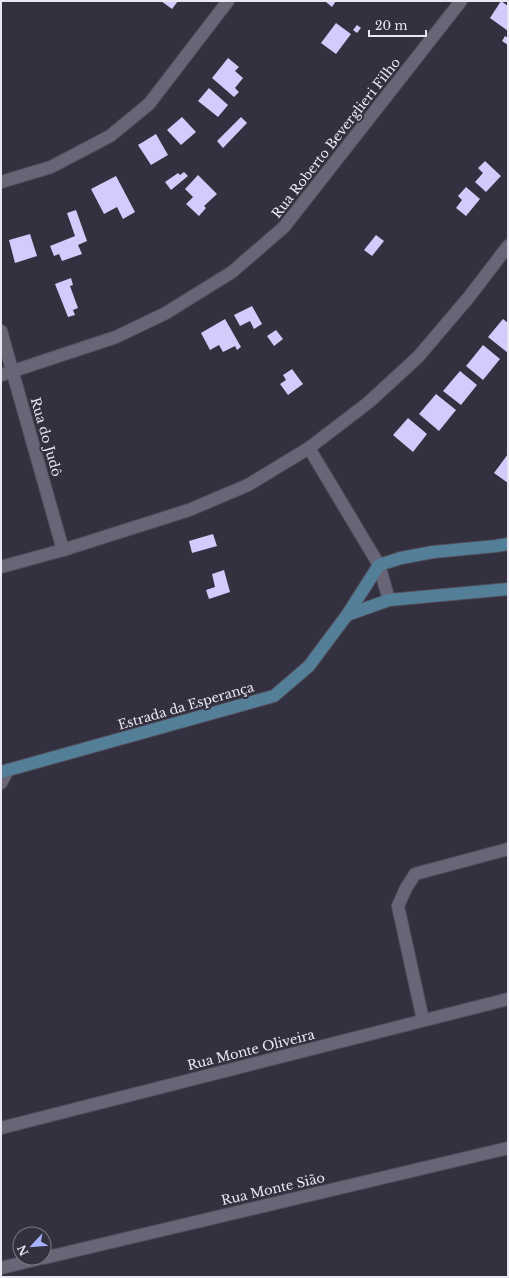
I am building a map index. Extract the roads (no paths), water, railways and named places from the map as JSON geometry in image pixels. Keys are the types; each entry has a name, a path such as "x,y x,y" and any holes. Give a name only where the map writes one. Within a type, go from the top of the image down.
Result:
{"street":[{"path":"1,182 51,167 110,136 149,104 228,1"},
{"name":"Rua Roberto Beverglieri Filho","path":"1,375 14,372 116,337 166,313 232,272 284,227 461,1"},
{"path":"1,567 63,550 189,510 248,485 309,448 369,402 418,357 469,297 508,246"},
{"name":"Rua do Judô","path":"1,331 14,372 63,550"},
{"path":"309,448 379,565 389,600"},
{"path":"379,565 401,558 433,552 508,544"},
{"name":"Estrada da Esperança","path":"4,771 274,696 309,666 347,615 379,565"},
{"path":"347,615 389,600 508,589"},
{"path":"1,783 4,771"},
{"path":"423,1020 398,906 406,888 415,874 508,849"},
{"name":"Rua Monte Oliveira","path":"1,1128 508,999"},
{"name":"Rua Monte Sião","path":"52,1256 508,1148"},
{"name":"Rua Monte Sião","path":"1,1269 12,1266"},
{"path":"1,1269 8,1277"}]}
